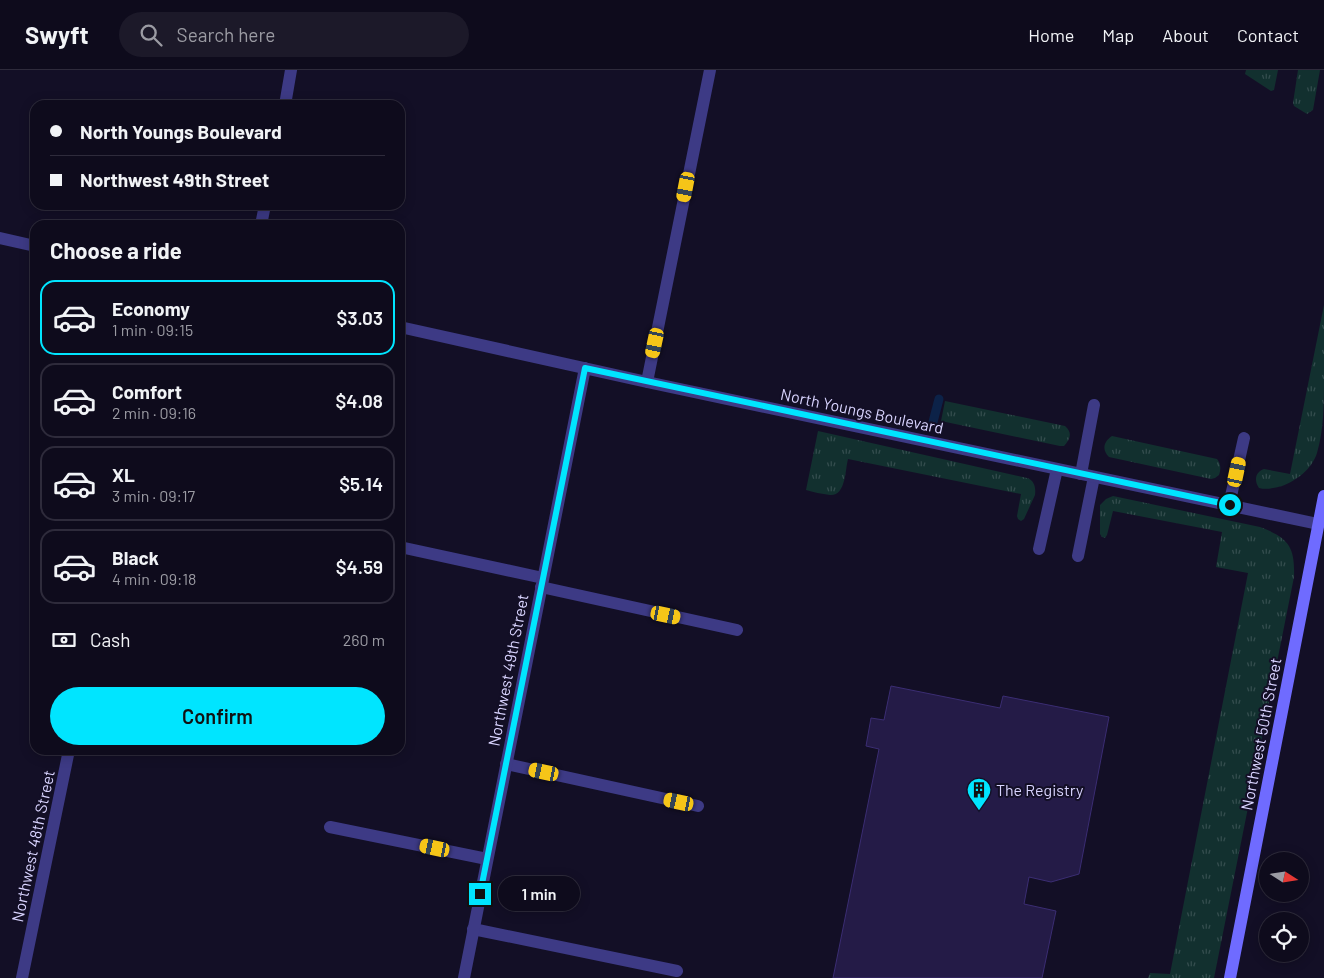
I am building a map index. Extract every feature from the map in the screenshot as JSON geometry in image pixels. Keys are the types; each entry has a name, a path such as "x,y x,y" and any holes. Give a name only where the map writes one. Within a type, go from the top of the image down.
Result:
{"street":[{"path":"285,100 291,70"},
{"path":"647,382 710,70"},
{"path":"0,238 30,245"},
{"name":"North Youngs Boulevard","path":"405,328 647,382 1318,524"},
{"name":"Northwest 49th Street","path":"464,978 585,368"},
{"path":"1081,474 1094,405"},
{"path":"1230,505 1244,438"},
{"path":"1040,549 1057,469"},
{"path":"1078,556 1094,477"},
{"name":"Northwest 50th Street","path":"1230,978 1324,496"},
{"path":"405,548 737,630"},
{"name":"Northwest 48th Street","path":"22,978 68,755"},
{"path":"506,764 698,806"},
{"path":"330,826 487,859"},
{"path":"473,929 677,971"}],"green space":[{"path":"1246,70 1278,70 1274,90 1271,91 1245,74"},
{"path":"1298,70 1320,70 1313,110 1307,114 1294,106 1293,103"},
{"path":"1324,305 1324,406 1321,435 1315,459 1303,474 1293,481 1273,488 1259,488 1256,483 1256,477 1261,470 1290,474"},
{"path":"945,401 1065,426 1070,434 1069,438 1064,446 1060,446 941,421"},
{"path":"818,431 1027,478 1034,484 1035,495 1024,519 1021,521 1017,516 1021,494 848,459 844,482 835,494 830,495 806,490"},
{"path":"1112,436 1217,459 1220,467 1219,475 1211,479 1109,457 1105,452 1104,446"},
{"path":"1113,496 1260,527 1278,535 1284,540 1293,558 1294,577 1214,978 1148,978 1150,973 1170,974 1248,573 1216,567 1222,532 1113,511 1107,535 1105,538 1102,537 1100,534 1100,505 1106,499"}],"building":[{"name":"The Registry","path":"891,686 1000,708 1003,696 1109,717 1079,874 1051,882 1029,877 1024,904 1056,911 1042,978 833,978 879,749 866,746 871,718 884,720"}],"waterway":[{"path":"933,422 939,399"}],"place":[{"name":"The Registry","path":"979,811"}],"route":[{"path":"480,894 585,368 1230,505"}]}
